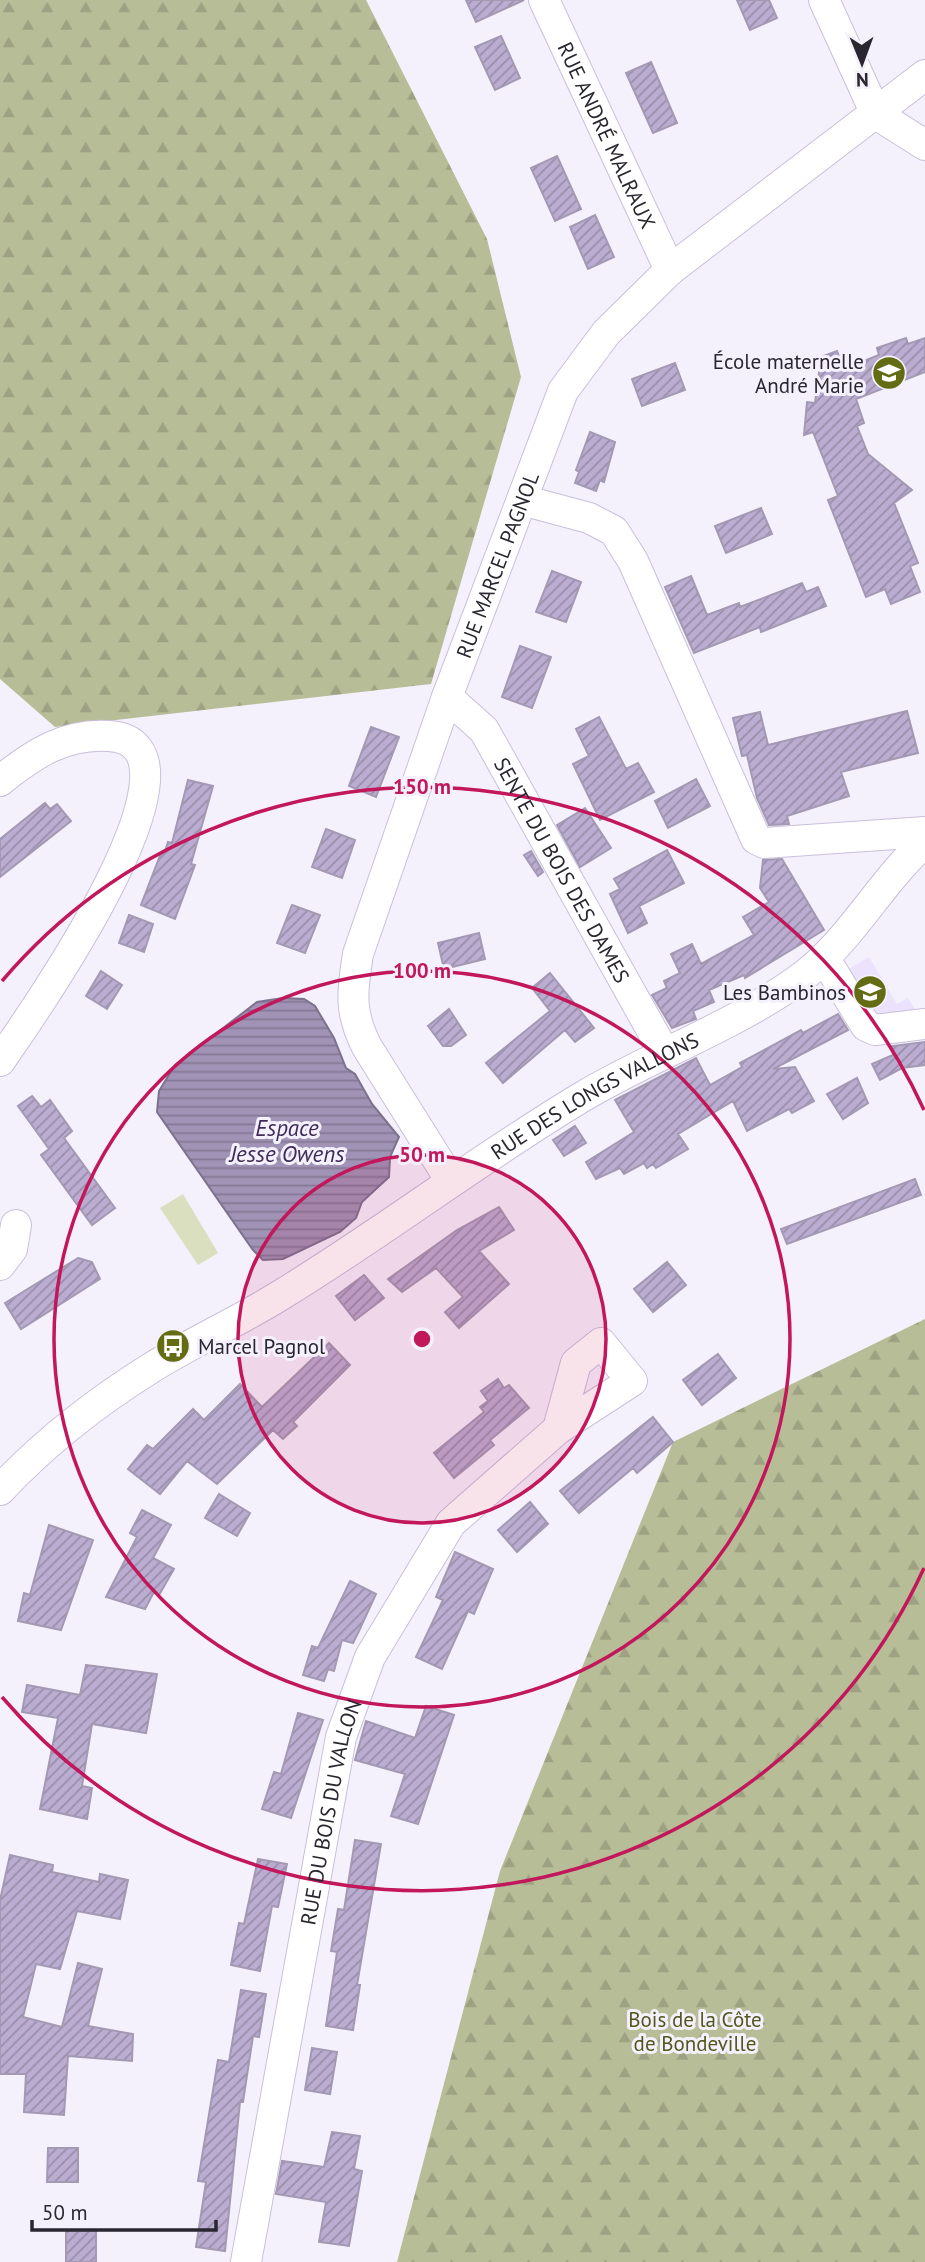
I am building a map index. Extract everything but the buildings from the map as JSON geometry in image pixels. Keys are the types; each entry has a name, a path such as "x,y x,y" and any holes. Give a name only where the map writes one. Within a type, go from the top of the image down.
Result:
{"street":[{"name":"RUE ANDRÉ MALRAUX","path":"544,0 670,270"},
{"path":"824,0 876,114 925,145"},
{"name":"RUE MARCEL PAGNOL","path":"451,1181 367,1047 357,1027 351,993 358,954 447,697 563,391 606,332 670,270 925,75"},
{"path":"522,500 589,517 614,531 633,561 748,827 756,839 764,843 925,832"},
{"name":"SENTE DU BOIS DES DAMES","path":"447,697 484,730 664,1052"},
{"path":"0,781 34,754 76,736 113,736 134,746 141,758 145,779 135,824 120,867 101,905 0,1061"},
{"name":"RUE DES LONGS VALLONS","path":"0,1490 55,1436 153,1367 242,1319 345,1255 451,1181 563,1109 664,1052 776,995 825,959 849,933 903,861 925,842"},
{"path":"825,959 866,1026 875,1030 925,1024"},
{"path":"0,1265 12,1249 16,1225"},
{"name":"RUE DU BOIS DU VALLON","path":"246,2262 341,1737 370,1657 451,1522 558,1429"}],"shaded area":[{"name":"Les Bambinos","path":"869,957 897,1004 908,998 921,1019 873,1022 842,973"}],"green space":[{"path":"0,0 366,0 487,239 521,377 431,684 55,727 0,679"},
{"path":"183,1194 218,1253 198,1265 160,1208"},
{"name":"Bois de la Côte de Bondeville","path":"925,1319 925,2262 397,2262 500,1871 673,1442"}],"water":[{"name":"Espace Jesse Owens","path":"283,998 304,999 315,1006 334,1038 346,1068 355,1074 372,1104 399,1137 390,1157 389,1177 362,1202 356,1218 340,1232 283,1259 263,1260 253,1250 157,1112 159,1091 175,1065 257,1002"}],"place":[{"name":"École maternelle André Marie","path":"889,373"},
{"name":"Les Bambinos","path":"870,992"},
{"name":"Marcel Pagnol","path":"173,1346"}]}
